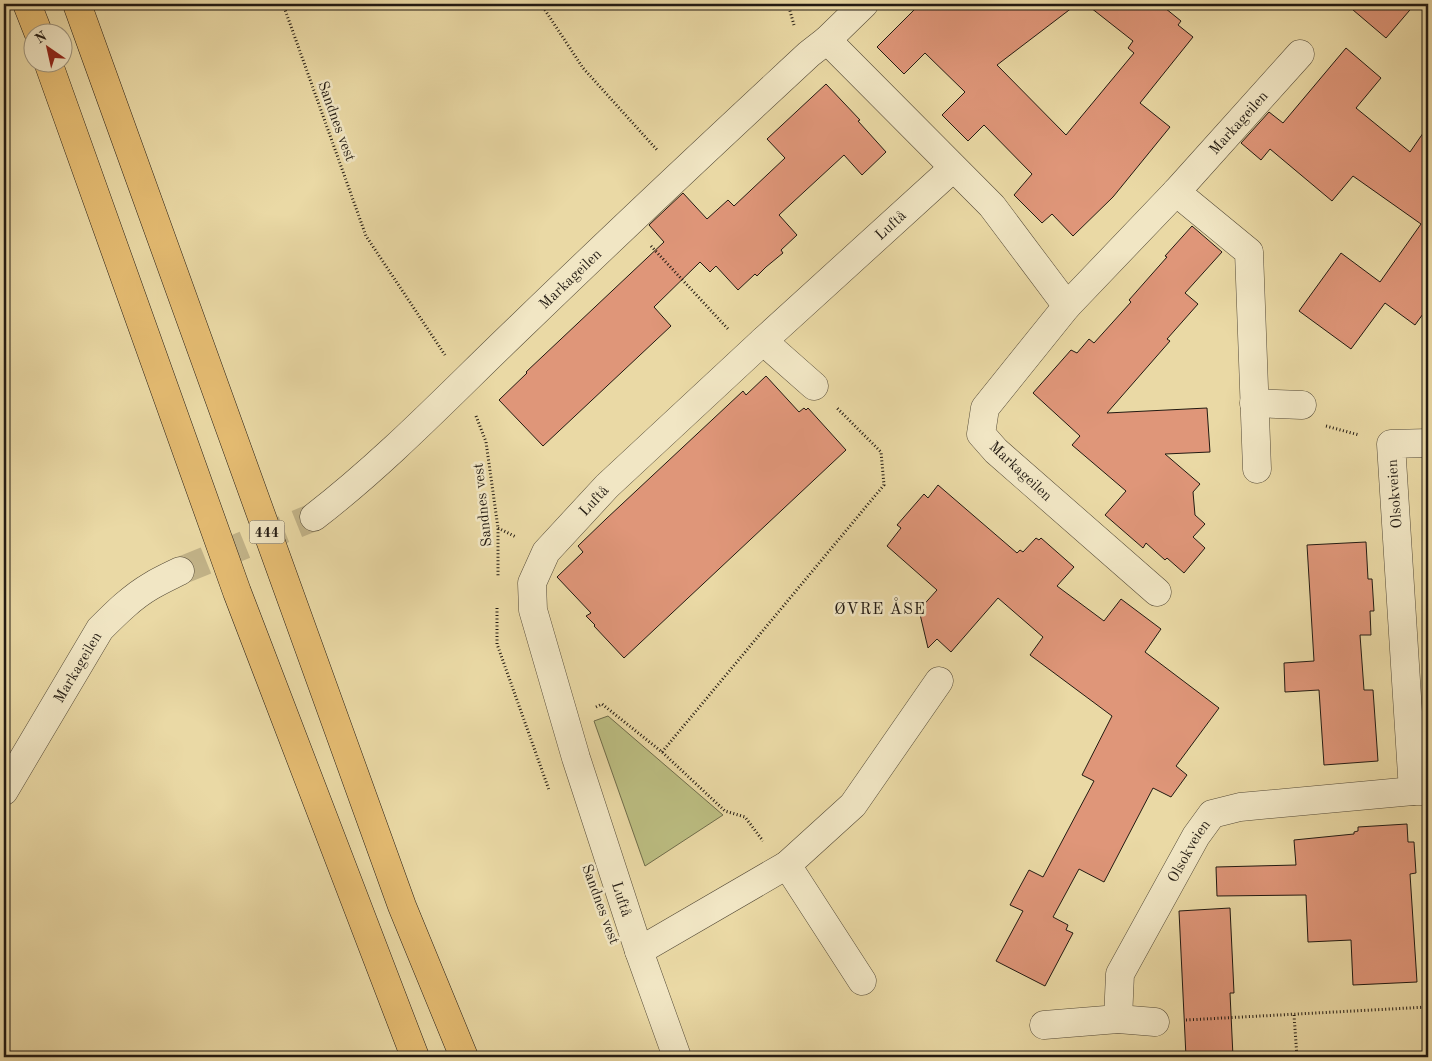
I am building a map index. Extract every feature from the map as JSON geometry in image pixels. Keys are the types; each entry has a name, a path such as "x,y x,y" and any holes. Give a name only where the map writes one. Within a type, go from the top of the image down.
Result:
{"highway":[{"path":"27,4 34,22"},
{"name":"444","path":"77,4 402,906 464,1057"},
{"path":"52,72 237,592 415,1057"}],"street":[{"name":"Markageilen","path":"314,517 391,450 680,172 809,54 827,40 864,4"},
{"path":"827,40 992,206 1068,306"},
{"name":"Markageilen","path":"1157,592 996,450 981,434 985,408 1068,306 1176,192 1300,54"},
{"name":"Luftå","path":"677,1057 639,951 576,758 533,610 532,583 546,552 606,486 953,168"},
{"path":"1176,192 1248,252 1257,469"},
{"path":"757,346 814,386"},
{"path":"1254,403 1302,405"},
{"name":"Olsokveien","path":"1118,1019 1120,974 1196,836 1212,814 1240,807 1421,791 1391,444 1428,443"},
{"name":"Markageilen","path":"4,791 100,629 132,599 151,586 180,571"},
{"path":"639,951 784,867 853,805 939,681"},
{"path":"784,867 862,981"},
{"path":"1044,1025 1118,1019 1156,1022"}],"path":[{"name":"Sandnes vest","path":"283,4 366,236 463,381 486,442 498,528 498,586"},
{"path":"541,4 583,68 663,156 680,172"},
{"path":"629,221 708,308 757,346"},
{"path":"662,752 884,485 881,452 814,386"},
{"path":"1302,405 1320,424 1391,444"},
{"path":"497,605 497,644 550,794"},
{"path":"564,718 602,704 662,752 725,812 746,817 784,867"},
{"path":"1156,1022 1428,1007"},
{"path":"1294,1014 1296,1057"}],"green space":[{"path":"608,716 723,815 645,866 594,721"}],"building":[{"path":"920,4 1077,4 997,65 1066,135 1134,53 1128,48 1133,41 1086,4 1160,4 1181,21 1178,25 1193,37 1140,103 1170,127 1113,197 1073,236 1052,214 1042,223 1014,195 1032,174 984,125 968,141 942,115 965,92 925,53 904,74 877,47"},
{"path":"1346,4 1415,4 1386,38"},
{"path":"1346,48 1381,78 1356,108 1410,152 1428,126 1428,307 1415,325 1385,303 1351,349 1299,311 1341,253 1380,282 1421,224 1353,176 1332,201 1270,149 1261,160 1241,143 1269,112 1283,123"},
{"path":"826,84 860,120 858,121 886,152 862,175 844,155 779,215 797,235 781,250 783,253 757,276 755,274 738,290 716,266 710,272 700,262 654,307 671,326 543,446 499,400 526,372 664,242 649,225 683,193 707,219 728,200 734,206 785,158 767,139"},
{"path":"1192,226 1222,252 1185,293 1198,304 1167,339 1170,341 1107,413 1207,408 1210,452 1165,454 1200,484 1193,492 1195,515 1205,524 1193,537 1205,548 1184,573 1167,558 1165,560 1146,543 1143,548 1105,515 1126,491 1072,445 1080,436 1033,393 1071,350 1077,353 1089,339 1094,343 1131,302 1129,300"},
{"path":"766,376 799,412 804,408 806,410 808,408 846,450 624,658 586,616 591,613 557,577 583,552 578,546 606,519 743,391 746,395"},
{"path":"938,485 1017,553 1020,550 1023,552 1036,538 1039,540 1041,538 1074,567 1057,586 1104,621 1121,599 1161,629 1145,652 1219,708 1176,766 1187,775 1171,797 1153,788 1104,882 1079,869 1053,917 1068,925 1066,930 1073,933 1045,986 996,961 1023,911 1010,905 1029,870 1043,877 1094,781 1082,775 1112,716 1030,655 1043,637 998,598 951,652 937,639 928,648 919,610 937,590 887,546 901,528 897,525 924,494 928,498"},
{"path":"1366,542 1368,579 1372,579 1374,611 1370,611 1371,635 1360,635 1364,690 1373,690 1378,761 1324,765 1319,690 1285,692 1284,663 1314,661 1307,545"},
{"path":"1407,824 1408,842 1414,842 1416,873 1410,874 1417,982 1353,985 1351,940 1308,942 1306,895 1217,896 1216,867 1296,865 1294,840 1354,834 1354,832 1358,831 1358,827"},
{"path":"1230,908 1234,993 1230,993 1233,1057 1186,1057 1179,911"}],"tunnel":[{"path":"180,571 314,517"}],"district":[{"name":"ØVRE ÅSE","path":"880,608"}]}
